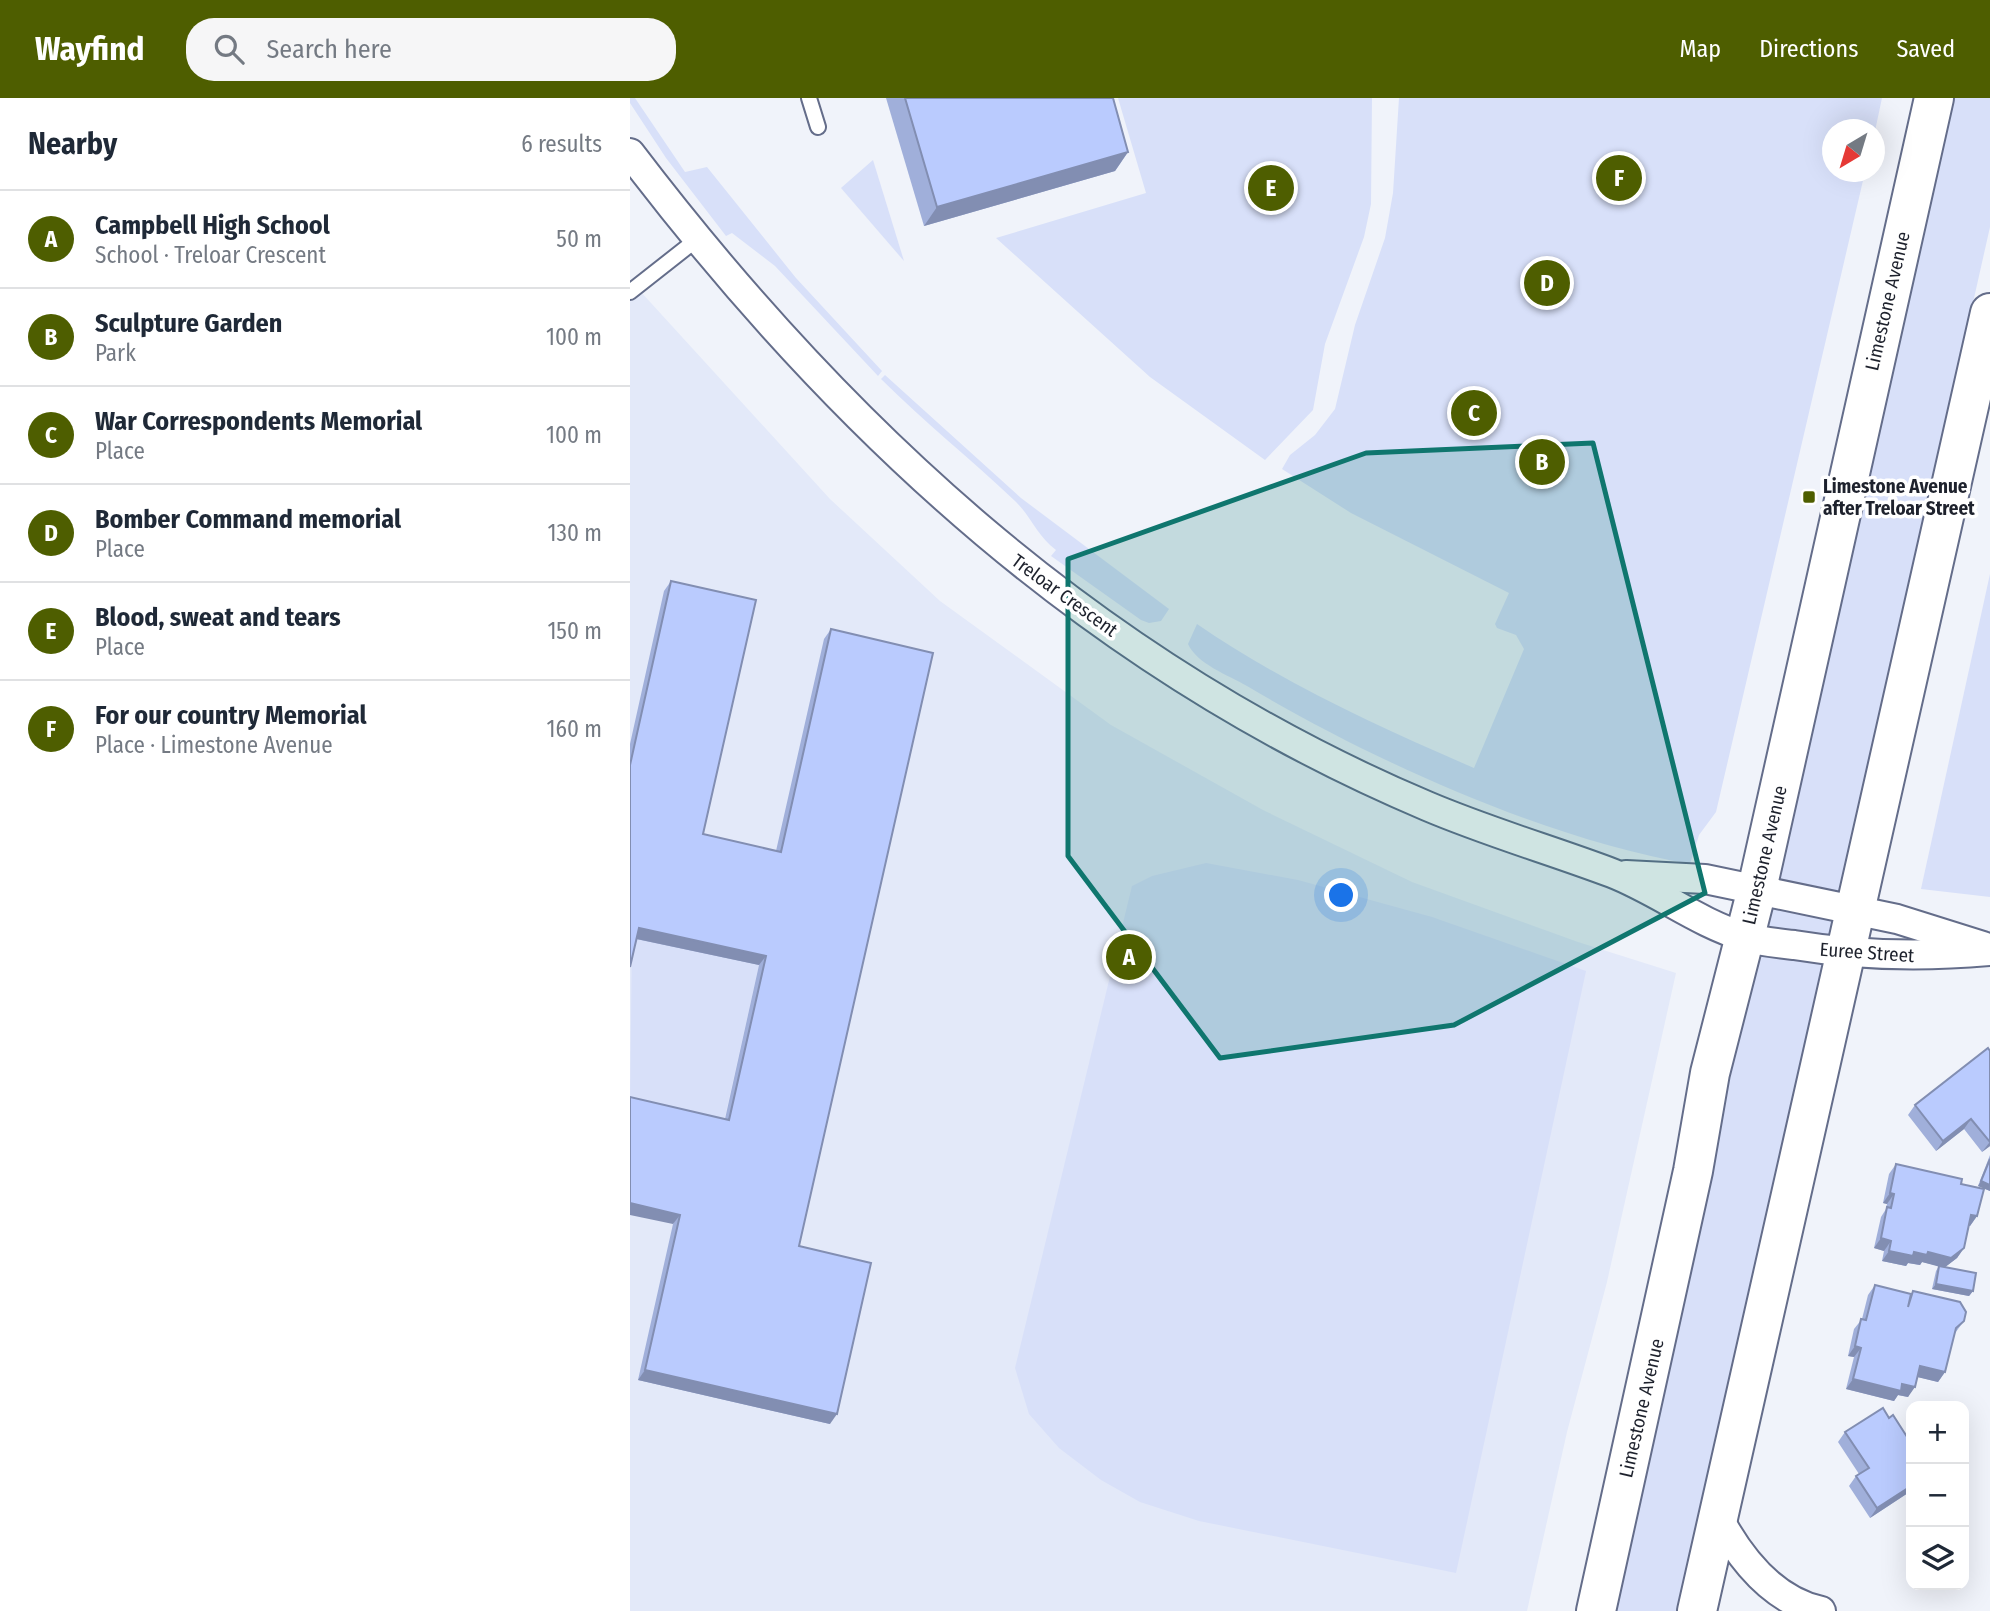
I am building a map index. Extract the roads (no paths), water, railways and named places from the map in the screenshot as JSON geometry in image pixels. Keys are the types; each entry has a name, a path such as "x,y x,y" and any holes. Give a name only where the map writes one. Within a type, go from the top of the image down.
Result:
{"main road":[{"name":"Limestone Avenue","path":"1596,1611 1693,1171 1710,1073 1757,889 1934,98"},
{"path":"1697,1611 1990,313"}],"street":[{"name":"Treloar Crescent","path":"630,153 696,240 794,353 934,490 1049,587 1254,720 1333,762 1427,806 1617,875 1695,916 1745,937"},
{"name":"Treloar Crescent","path":"1617,875 1705,878 1757,889"},
{"name":"Euree Street","path":"1757,889 1898,919 1990,950"},
{"name":"Euree Street","path":"1745,937 1846,954 1922,957 1990,950"},
{"path":"1717,1515 1753,1572 1807,1610"}],"lane":[{"path":"811,99 818,127"},
{"path":"630,292 696,240"}],"place":[{"name":"For our country Memorial","path":"1619,178"},
{"name":"Blood, sweat and tears","path":"1271,188"},
{"name":"Bomber Command memorial","path":"1547,283"},
{"name":"War Correspondents Memorial","path":"1474,413"},
{"name":"Sculpture Garden","path":"1542,462"},
{"name":"Limestone Avenue after Treloar Street","path":"1809,497"},
{"name":"Campbell High School","path":"1129,957"}]}
